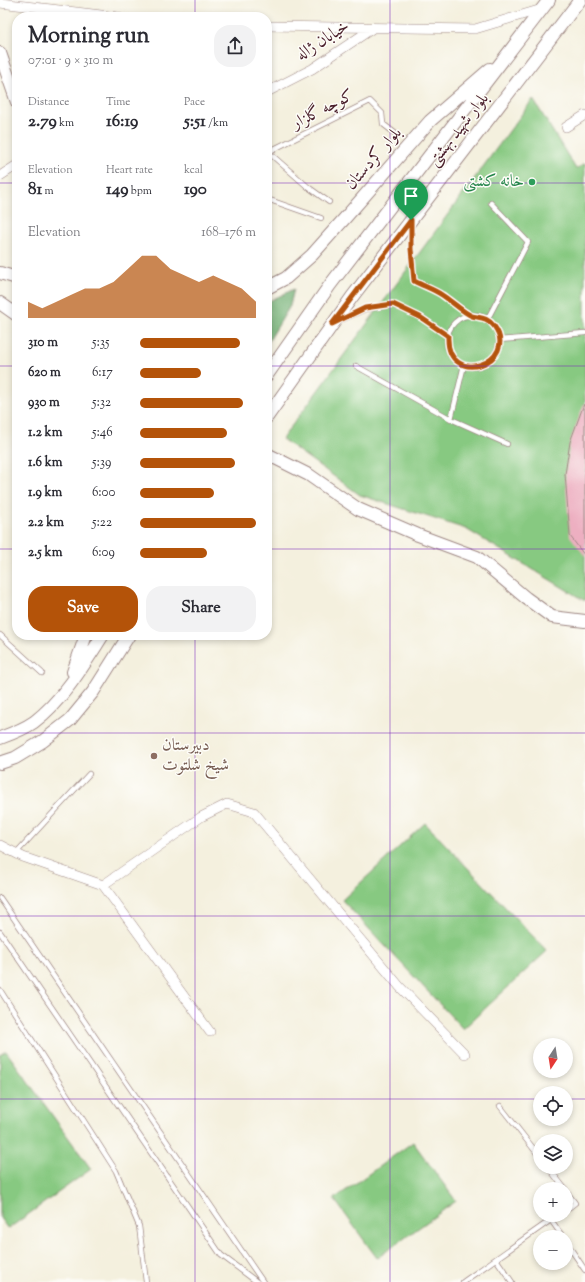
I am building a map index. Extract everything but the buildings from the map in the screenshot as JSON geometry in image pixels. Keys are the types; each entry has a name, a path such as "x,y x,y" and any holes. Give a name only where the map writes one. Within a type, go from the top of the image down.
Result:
{"main road":[{"name":"بلوار شهید بهشتی","path":"272,410 332,324 580,0"},
{"name":"بلوار شهید بهشتی","path":"272,368 330,286 546,5"},
{"path":"0,53 10,78"},
{"name":"بلوار کردستان","path":"272,285 286,278 312,255 430,121 509,53"},
{"path":"0,273 12,277"},
{"path":"0,303 12,311"},
{"path":"272,456 309,475 358,508 418,535 477,557 526,598 552,617 585,621"},
{"path":"69,686 84,640"},
{"path":"0,738 13,734 33,723 50,708 69,686 100,640"},
{"path":"0,763 15,758 38,744 70,720 93,692 126,640"}],"street":[{"path":"0,3 62,12"},
{"path":"272,26 475,29 546,5"},
{"path":"272,31 285,26"},
{"name":"خیابان ژاله","path":"272,89 312,69 373,28"},
{"path":"566,128 585,115"},
{"path":"0,176 12,168"},
{"path":"104,885 201,817 227,804 254,812 400,987 465,1054"},
{"path":"0,845 23,857 104,885 210,1032"}],"lane":[{"name":"کوچه گلزار","path":"272,149 370,101 382,112 382,124 396,134"},
{"path":"272,155 308,187 329,202"},
{"path":"272,201 321,218"},
{"path":"487,320 528,242 491,203"},
{"path":"411,220 411,249 414,281 441,294 472,316"},
{"path":"332,324 365,308 393,304 420,317 448,336"},
{"path":"480,316 487,320 498,332 499,340 496,352 489,362 481,366 472,367 464,365 456,360 450,353 448,345 448,336 451,328 457,321 464,317 480,316"},
{"path":"499,340 585,334"},
{"path":"451,419 464,365"},
{"path":"356,366 451,419 507,444"},
{"path":"0,635 42,673"},
{"path":"16,853 89,774"},
{"path":"0,898 263,1282"},
{"path":"0,932 221,1255 257,1282"},
{"path":"0,990 116,1171 139,1226 146,1282"},
{"path":"500,1106 533,1148"},
{"path":"463,1282 548,1222"},
{"path":"573,1252 585,1270"},
{"path":"496,1259 512,1282"}],"green space":[{"path":"533,99 576,169 585,163 585,601 466,529 360,495 282,439"},
{"path":"294,289 290,306 272,336 272,300"},
{"path":"425,823 547,951 463,1029 342,900"},
{"path":"6,1051 91,1169 8,1229 0,1218 0,1055"},
{"path":"413,1142 456,1201 377,1258 334,1199"}],"place":[{"name":"خانه کشتی","path":"532,182"},
{"name":"دبیرستان شیخ شلتوت","path":"154,756"}],"route":[{"path":"411,220 411,249 414,281 441,294 472,316 480,316 493,325 498,332 499,340 495,356 489,362 481,366 472,367 464,365 456,360 450,353 448,336 420,317 393,304 365,308 332,324 411,220"}]}
